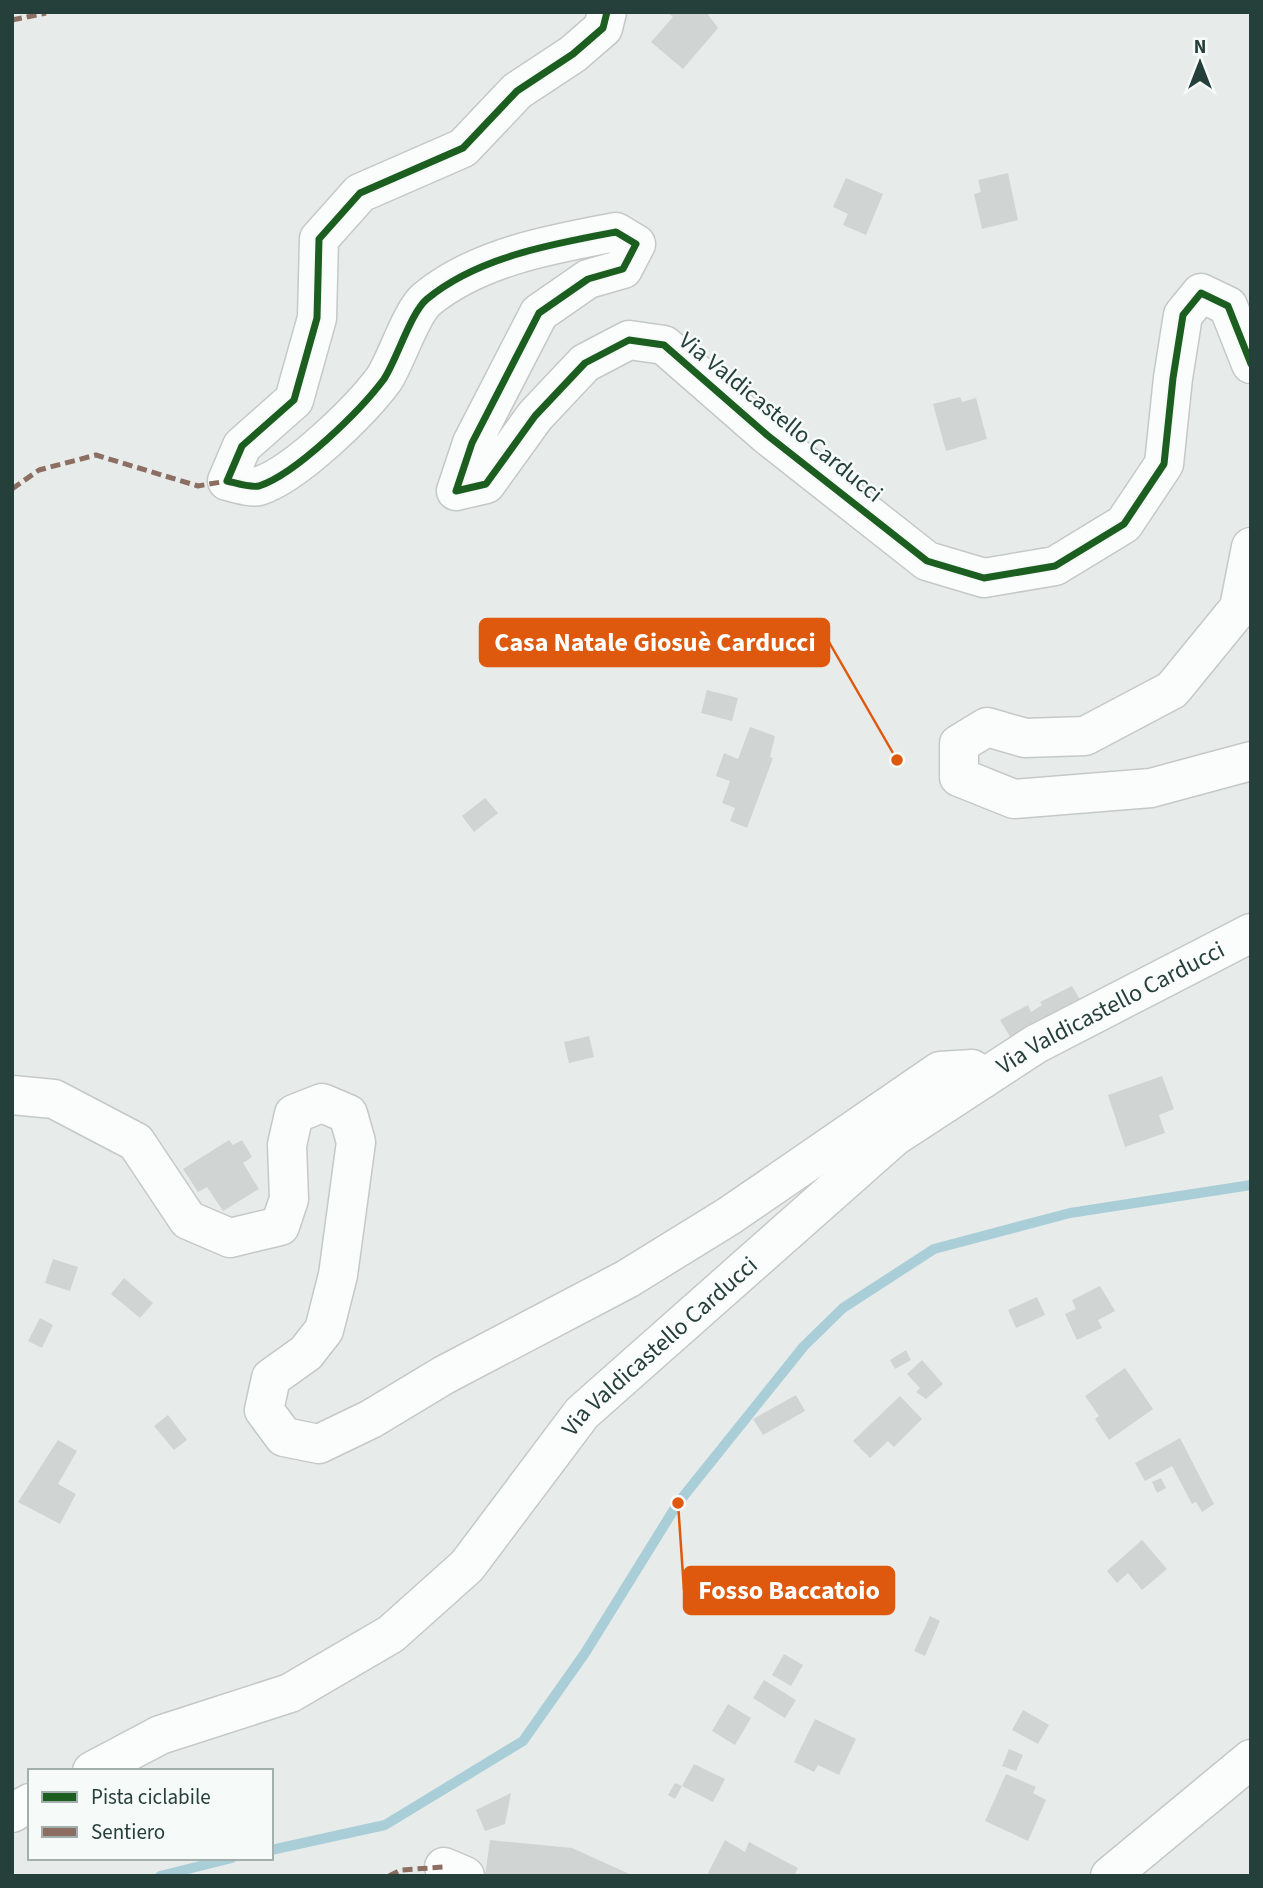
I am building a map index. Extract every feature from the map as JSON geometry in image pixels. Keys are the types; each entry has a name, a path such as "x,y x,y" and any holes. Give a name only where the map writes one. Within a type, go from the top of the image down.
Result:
{"street":[{"name":"Via Valdicastello Carducci","path":"607,12 603,28 573,54 517,90 463,148 360,192 319,239 317,318 294,400 242,446 227,481 257,487 295,465 332,435 384,379 424,301 465,273 561,243 616,232 636,244 623,269 588,279 539,313 472,443 456,491 486,484 535,415 585,363 629,340 664,345 767,435 927,561 984,578 1055,566 1124,524 1164,464 1183,315 1201,293 1228,306 1251,364"},
{"path":"1251,547 1238,608 1172,690 1085,736 1025,738 987,727 959,744 959,777 1014,799 1152,788 1251,761"},
{"name":"Via Valdicastello Carducci","path":"96,1769 160,1735 290,1693 391,1634 467,1566 582,1413 895,1136 1036,1044 1251,933"},
{"path":"12,1095 54,1098 136,1142 188,1220 230,1238 280,1226 289,1199 287,1145 294,1115 322,1103 348,1115 356,1142 338,1275 324,1330 306,1353 271,1378 264,1410 284,1437 319,1444 372,1419 444,1375 627,1279 729,1216 940,1071 972,1069 984,1078"},
{"path":"1110,1876 1251,1759"},
{"path":"12,1813 28,1805"}],"building":[{"path":"667,12 706,12 718,28 683,69 651,42 673,17"},
{"path":"1008,173 1018,220 982,229 974,194 981,192 978,180"},
{"path":"846,178 883,194 866,235 843,225 848,214 833,207"},
{"path":"960,397 962,402 976,398 987,439 946,451 933,404"},
{"path":"707,690 738,698 732,721 701,713"},
{"path":"750,727 775,736 770,757 773,758 747,828 730,821 735,808 722,803 730,781 716,776 724,753 738,759"},
{"path":"485,798 498,813 474,832 462,816"},
{"path":"1072,986 1084,1006 1012,1040 1000,1020 1028,1005 1031,1012 1042,1005 1040,1002"},
{"path":"589,1036 594,1057 569,1063 564,1042"},
{"path":"1162,1076 1174,1109 1159,1115 1165,1133 1125,1147 1108,1095"},
{"path":"229,1140 233,1145 242,1140 252,1157 243,1163 259,1189 223,1211 207,1187 198,1192 183,1169"},
{"path":"53,1259 78,1267 70,1291 45,1283"},
{"path":"124,1278 153,1303 140,1318 111,1294"},
{"path":"1100,1286 1115,1311 1098,1320 1102,1328 1077,1340 1065,1314 1076,1309 1072,1300"},
{"path":"1037,1297 1045,1315 1016,1328 1008,1310"},
{"path":"40,1318 53,1325 42,1348 28,1341"},
{"path":"906,1350 911,1360 895,1369 890,1360"},
{"path":"922,1360 943,1384 926,1399 916,1392 920,1388 907,1374"},
{"path":"1125,1368 1153,1409 1109,1440 1095,1419 1099,1416 1085,1396"},
{"path":"796,1395 805,1411 763,1435 753,1419"},
{"path":"900,1396 922,1419 894,1447 888,1441 870,1458 853,1441"},
{"path":"168,1415 187,1440 174,1450 154,1426"},
{"path":"1180,1438 1214,1504 1202,1512 1196,1502 1192,1504 1172,1466 1145,1481 1135,1463"},
{"path":"58,1440 77,1451 58,1484 76,1494 60,1524 18,1502"},
{"path":"1161,1478 1166,1488 1157,1493 1152,1482"},
{"path":"1142,1540 1167,1569 1142,1590 1128,1573 1117,1583 1107,1571"},
{"path":"930,1616 940,1621 925,1656 914,1651"},
{"path":"784,1654 803,1665 791,1686 772,1675"},
{"path":"764,1680 796,1700 785,1718 753,1698"},
{"path":"728,1704 751,1718 735,1745 712,1731"},
{"path":"1023,1710 1049,1725 1038,1744 1012,1730"},
{"path":"815,1719 856,1739 839,1775 818,1765 814,1772 794,1762"},
{"path":"1009,1749 1023,1755 1016,1771 1002,1766"},
{"path":"694,1764 725,1779 713,1802 682,1786"},
{"path":"1006,1774 1036,1787 1033,1793 1046,1800 1028,1841 985,1821"},
{"path":"675,1783 682,1786 675,1799 668,1795"},
{"path":"511,1793 505,1824 485,1831 476,1810"},
{"path":"490,1840 572,1848 634,1876 485,1876"},
{"path":"725,1840 745,1852 749,1842 798,1868 794,1876 713,1876 708,1873"}],"waterway":[{"path":"273,1850 385,1825 523,1741 585,1653 678,1503 804,1346 843,1308 934,1249 1070,1213 1251,1185"},
{"path":"160,1876 224,1860"}],"marked path":[{"path":"12,20 46,13"},
{"path":"12,489 39,470 96,455 198,486 227,481"},
{"path":"389,1876 401,1870 444,1867"}],"cycle path":[{"path":"607,12 603,28 573,54 517,91 463,148 360,193 319,239 317,318 294,400 242,446 227,481 259,486 291,469 327,440 384,379 421,305 447,285 469,272 517,254 616,232 636,244 623,269 588,279 539,313 472,443 456,491 486,484 535,416 585,363 629,340 664,345 767,435 927,561 984,578 1055,566 1124,524 1164,464 1183,315 1201,293 1228,306 1251,364"}],"place":[{"name":"Casa Natale Giosuè Carducci","path":"897,760"},
{"name":"Fosso Baccatoio","path":"678,1503"}]}
